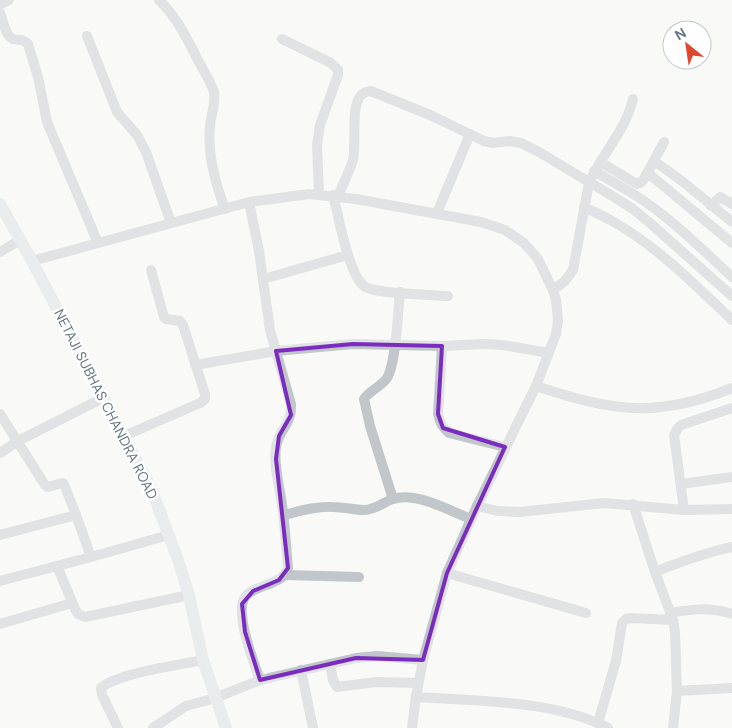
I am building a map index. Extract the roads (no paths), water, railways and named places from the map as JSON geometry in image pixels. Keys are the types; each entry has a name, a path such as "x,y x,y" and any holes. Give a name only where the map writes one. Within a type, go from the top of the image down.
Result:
{"main road":[{"name":"NETAJI SUBHAS CHANDRA ROAD","path":"0,204 151,488 189,595 203,660 226,728"}],"street":[{"path":"0,5 9,0"},
{"path":"159,0 172,12 214,91 215,103 210,127 212,160 217,189 225,209"},
{"path":"0,13 9,36 13,39 25,40 28,44 38,77 47,122 98,243"},
{"path":"87,36 117,112 137,134 146,152 171,223"},
{"path":"282,39 331,63 338,70 338,75 320,125 317,145 319,194"},
{"path":"448,296 376,291 365,287 357,277 348,255 335,196 353,160 357,103 364,92 371,91 387,97 484,141 509,140 521,143 539,152 633,209 732,296"},
{"path":"553,290 565,281 573,270 589,183 594,171 626,120 633,99"},
{"path":"438,213 470,134"},
{"path":"600,162 638,184 642,182 664,142"},
{"path":"654,161 732,222"},
{"path":"594,171 646,202 732,276"},
{"path":"648,172 732,243"},
{"path":"32,261 250,202 310,194 335,196 481,222 505,230 524,242 538,260 553,290 558,320 556,334 536,386 505,447 447,573 423,660 412,728"},
{"path":"711,206 720,197 732,204"},
{"path":"250,202 270,330 290,404 291,415 279,436 276,447 284,515 288,568 286,575"},
{"path":"584,207 613,221 635,235 694,284 732,320"},
{"path":"0,252 20,240"},
{"path":"263,279 348,255"},
{"path":"124,436 205,400 205,394 183,324 164,317 151,270"},
{"path":"393,499 368,419 364,399 368,393 387,377 394,345 400,292"},
{"path":"195,365 276,351 353,344 442,346 485,344 504,345 549,353"},
{"path":"442,346 439,422 449,433 505,447"},
{"path":"536,386 578,400 612,407 640,409 668,407 696,401 732,388"},
{"path":"0,453 18,441 103,398"},
{"path":"684,510 675,431 681,426 732,408"},
{"path":"0,414 48,487 64,484 91,557"},
{"path":"681,484 732,477"},
{"path":"284,515 317,508 374,509 393,499 407,497 425,501 471,519"},
{"path":"477,506 497,511 520,512 604,503 633,504 684,510 732,509"},
{"path":"633,504 671,616 677,654 677,691 673,728"},
{"path":"0,535 76,515"},
{"path":"0,581 169,535"},
{"path":"655,572 685,560 732,547"},
{"path":"57,566 78,614 85,617 189,595"},
{"path":"447,573 586,613"},
{"path":"260,680 245,632 242,604 245,597 253,591 286,575 359,577"},
{"path":"0,624 72,603"},
{"path":"598,723 616,661 622,623 626,619 671,616 696,608 732,614"},
{"path":"153,728 186,706 215,698 260,680 330,664 377,656 423,660"},
{"path":"118,728 102,695 101,688 107,683 203,660"},
{"path":"330,664 333,680 337,687 376,682 418,683"},
{"path":"301,670 313,728"},
{"path":"677,691 732,688"},
{"path":"416,697 524,705 564,713 598,723 608,728"}]}
